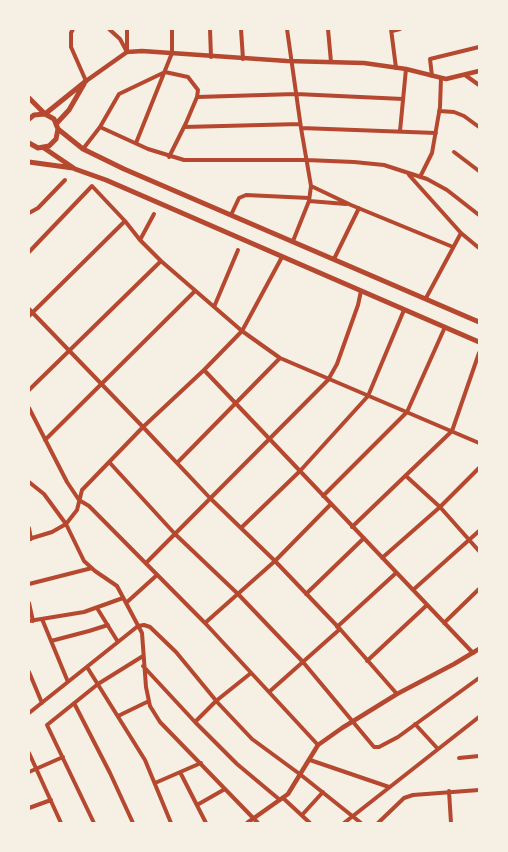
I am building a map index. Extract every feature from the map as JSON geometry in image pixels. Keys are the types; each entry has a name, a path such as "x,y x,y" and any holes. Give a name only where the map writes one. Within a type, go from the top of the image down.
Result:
{"main road":[{"path":"29,119 34,115 45,114 86,81"},
{"path":"44,148 53,143 58,134 57,126 86,81"},
{"path":"29,98 83,149 124,169 479,322"},
{"path":"30,146 44,148 76,169"},
{"path":"29,162 76,169 106,180 479,342"}],"street":[{"path":"73,29 71,47 86,81 127,52 172,53 243,59 364,63 406,69 446,79 479,71"},
{"path":"109,29 120,39 127,52"},
{"path":"127,29 127,52"},
{"path":"136,143 172,53 172,29"},
{"path":"210,29 211,57"},
{"path":"241,29 243,59"},
{"path":"287,29 300,126 311,186 309,199 293,241"},
{"path":"328,29 331,62"},
{"path":"396,68 392,30 400,29"},
{"path":"432,76 430,60 479,47"},
{"path":"400,131 406,69"},
{"path":"83,149 100,127 119,94 165,72 188,77 198,90 197,97 169,157"},
{"path":"465,74 479,85"},
{"path":"420,177 432,153 439,111 441,78"},
{"path":"197,97 296,94 403,99"},
{"path":"439,111 454,112 464,116 479,127"},
{"path":"184,127 300,126 436,133"},
{"path":"100,127 169,157 184,160 306,160 384,164 420,177 447,190 479,215"},
{"path":"454,152 479,171"},
{"path":"408,173 461,233 479,248"},
{"path":"29,213 38,208 65,180"},
{"path":"29,252 92,186 161,261 242,331 280,358 479,443"},
{"path":"311,186 351,205 453,247"},
{"path":"231,215 239,198 246,195 309,199 351,205"},
{"path":"334,258 359,208"},
{"path":"140,240 154,214"},
{"path":"125,221 30,313 102,384 210,498 275,561 397,694"},
{"path":"426,298 461,233"},
{"path":"214,308 238,250"},
{"path":"29,528 30,539 52,532 66,524 76,510 82,490 143,427 204,370 242,331 282,257"},
{"path":"29,390 161,261"},
{"path":"45,440 195,291"},
{"path":"146,563 328,380 336,364 362,291"},
{"path":"242,528 300,471 368,396 404,310"},
{"path":"323,496 407,412 444,327"},
{"path":"352,526 452,431 479,352"},
{"path":"177,464 280,358"},
{"path":"204,370 472,653"},
{"path":"29,408 67,482 79,500 89,506 205,623 318,745"},
{"path":"110,463 175,534 238,594 303,662 374,747 398,737 479,678"},
{"path":"382,558 440,507 479,468"},
{"path":"406,476 440,507 479,551"},
{"path":"29,482 44,494 66,524 84,562 117,586 142,633 143,666 150,706 160,722 258,823"},
{"path":"205,623 275,561 331,504"},
{"path":"413,590 479,531"},
{"path":"306,594 364,538"},
{"path":"29,584 92,568"},
{"path":"269,692 396,573"},
{"path":"126,603 157,575"},
{"path":"444,623 479,589"},
{"path":"29,603 31,621 84,612 123,598"},
{"path":"367,661 427,605"},
{"path":"97,608 118,642"},
{"path":"42,619 68,682"},
{"path":"51,641 90,632 108,625"},
{"path":"29,713 138,626 144,625 150,627 176,652 216,701 252,739 361,823"},
{"path":"247,823 288,794 318,745 397,694 479,649"},
{"path":"94,823 47,725 98,684 143,656"},
{"path":"143,666 236,764 310,823"},
{"path":"87,667 145,760 171,823"},
{"path":"29,672 42,703"},
{"path":"195,722 216,701 251,673"},
{"path":"118,716 149,701"},
{"path":"74,703 133,823"},
{"path":"344,823 479,717"},
{"path":"415,724 438,749"},
{"path":"29,753 61,823"},
{"path":"458,758 479,756"},
{"path":"29,772 63,757"},
{"path":"310,760 389,787"},
{"path":"155,783 201,763"},
{"path":"180,772 206,823"},
{"path":"197,805 225,789"},
{"path":"378,823 404,798 449,791 479,790"},
{"path":"449,791 451,823"},
{"path":"302,815 322,792"},
{"path":"29,808 51,800"}]}
